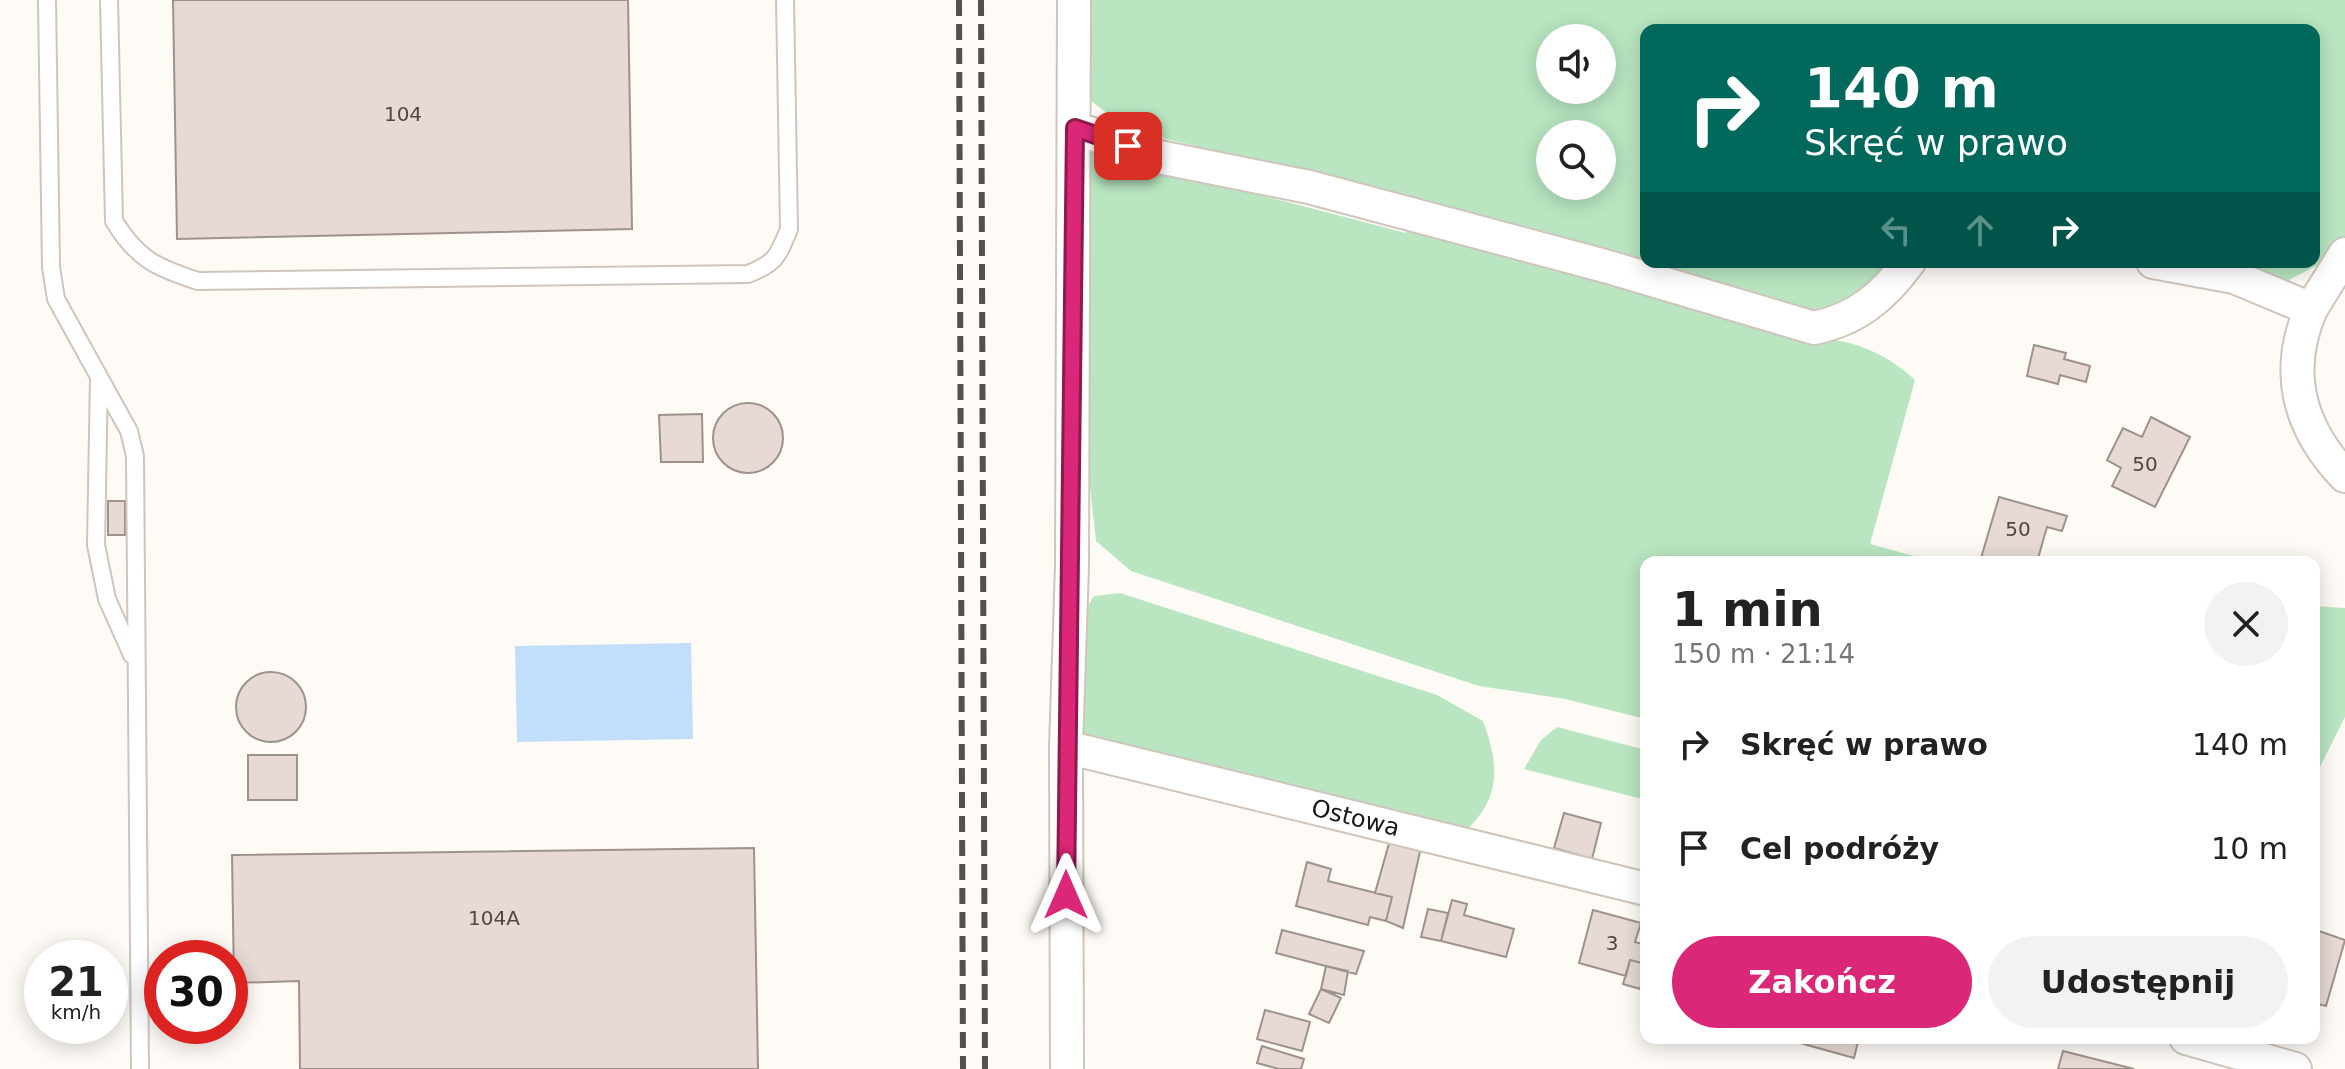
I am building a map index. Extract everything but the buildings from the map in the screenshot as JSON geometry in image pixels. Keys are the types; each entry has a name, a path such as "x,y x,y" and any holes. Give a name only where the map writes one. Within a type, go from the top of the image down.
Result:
{"street":[{"path":"1067,1069 1066,747 1072,566 1074,0"},
{"path":"1075,128 1154,156 1324,191 1605,266 1814,328 1841,322 1865,309 1904,268"},
{"path":"2345,254 2311,309 2300,334 2296,387 2312,435 2345,476"},
{"path":"2185,268 2234,277 2311,309"},
{"name":"Ostowa","path":"1066,747 1640,888"},
{"path":"2207,1044 2295,1069"}],"lane":[{"path":"47,0 51,267 56,299 129,431 135,456 134,660 140,1069"},
{"path":"109,0 114,221 129,246 149,262 198,281 748,274 769,266 780,253 789,229 785,0"},
{"path":"99,373 96,545 107,599 134,660"}],"green space":[{"path":"1087,0 2345,0 2345,241 2335,256 2320,264 2320,24 1640,24 1640,268 1890,268 1865,298 1826,309 1792,310 1793,341 1826,339 1858,346 1888,359 1915,380 1870,544 1914,556 1640,556 1640,718 1565,699 1479,686 1131,571 1096,541 1089,477 1087,150 1406,233 1422,199 1132,131 1092,102 1086,67"},
{"path":"2235,268 2312,268 2287,281"},
{"path":"1120,593 1437,695 1483,721 1494,768 1494,782 1485,808 1463,833 1100,742 1079,732 1081,617 1094,596"},
{"path":"2320,606 2345,608 2345,717 2320,767"},
{"path":"1557,727 1640,748 1640,798 1524,769 1541,740"}],"water":[{"path":"691,643 693,739 517,742 515,646"}],"railway":[{"path":"959,0 963,1069"},
{"path":"981,0 985,1069"}],"route":[{"path":"1066,895 1075,128 1128,146"}]}
